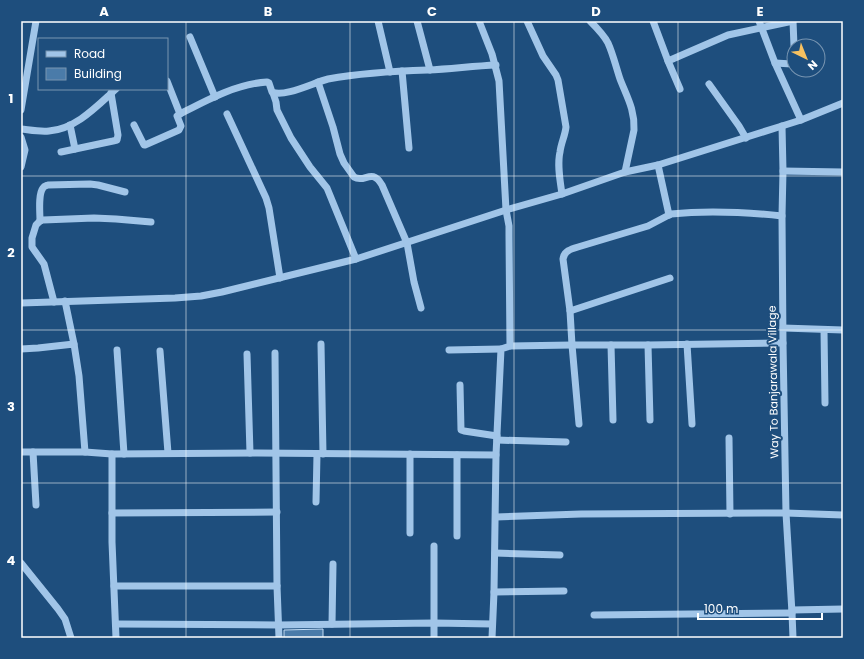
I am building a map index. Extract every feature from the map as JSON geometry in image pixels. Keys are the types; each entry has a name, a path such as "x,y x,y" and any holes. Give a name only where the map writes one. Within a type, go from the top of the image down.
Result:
{"street":[{"path":"21,110 25,67 36,21"},
{"path":"378,21 390,72"},
{"path":"417,21 430,70"},
{"path":"480,21 496,65 499,82 506,210 509,226 510,346"},
{"path":"527,21 540,52 558,80 566,126 566,133 559,158 562,194"},
{"path":"590,21 598,29 608,44 620,79 630,101 634,130 626,172"},
{"path":"654,21 668,61 680,89"},
{"path":"668,61 728,35 760,25 793,21 794,38"},
{"path":"760,25 775,63 801,120"},
{"path":"190,37 215,97"},
{"path":"775,63 786,64"},
{"path":"273,93 278,94 297,90 318,82 355,75 496,65"},
{"path":"402,71 409,148"},
{"path":"134,126 145,145 179,130 181,126 177,116 180,114 241,86 264,82 269,83 276,102 277,110 292,138 310,166 327,188 356,259"},
{"path":"318,82 344,163 356,179 371,176 380,181 407,242 413,277 421,308"},
{"path":"168,84 180,114"},
{"path":"709,84 746,138"},
{"path":"21,129 50,131 70,125 82,118 114,91"},
{"path":"61,152 113,142 118,138 114,91"},
{"path":"21,303 201,296 280,278 356,259 506,210 562,194 626,172 658,165 746,138 801,120 843,103"},
{"path":"227,114 266,198 269,208 280,278"},
{"path":"70,125 75,149"},
{"name":"Way To Banjarawala Village","path":"782,126 783,343 786,513 793,638"},
{"path":"21,137 24,150 21,167"},
{"path":"658,165 669,214"},
{"path":"783,171 843,172"},
{"path":"40,221 40,193 44,186 90,184 125,192"},
{"path":"579,424 570,311 563,259 566,252 648,226 669,214 726,211 782,216"},
{"path":"54,302 44,264 32,247 32,238 36,225 40,221 94,218 151,222"},
{"path":"570,311 670,278"},
{"path":"65,301 79,376 85,452"},
{"path":"783,328 843,330"},
{"path":"824,330 825,403"},
{"path":"449,350 501,349 510,346 783,343"},
{"path":"21,349 74,344"},
{"path":"316,502 320,454 321,344"},
{"path":"687,344 692,424"},
{"path":"611,345 613,420"},
{"path":"648,345 650,420"},
{"path":"492,638 496,516 496,455 501,349"},
{"path":"117,350 124,454"},
{"path":"160,351 168,453"},
{"path":"275,353 278,638"},
{"path":"247,354 250,453"},
{"path":"460,385 461,430 497,438 566,442"},
{"path":"728,438 730,514"},
{"path":"21,452 85,452 112,454 250,453 496,455"},
{"path":"33,452 36,505"},
{"path":"112,454 112,542 116,638"},
{"path":"410,454 410,533"},
{"path":"457,455 457,536"},
{"path":"112,513 277,512"},
{"path":"496,516 786,513 843,515"},
{"path":"434,546 434,638"},
{"path":"495,553 560,555"},
{"path":"21,563 65,619 71,638"},
{"path":"332,624 333,564"},
{"path":"114,586 277,586"},
{"path":"494,592 564,591"},
{"path":"594,615 843,609"},
{"path":"116,624 492,624"}],"building":[{"path":"323,629 323,638 284,638 284,630"}]}
